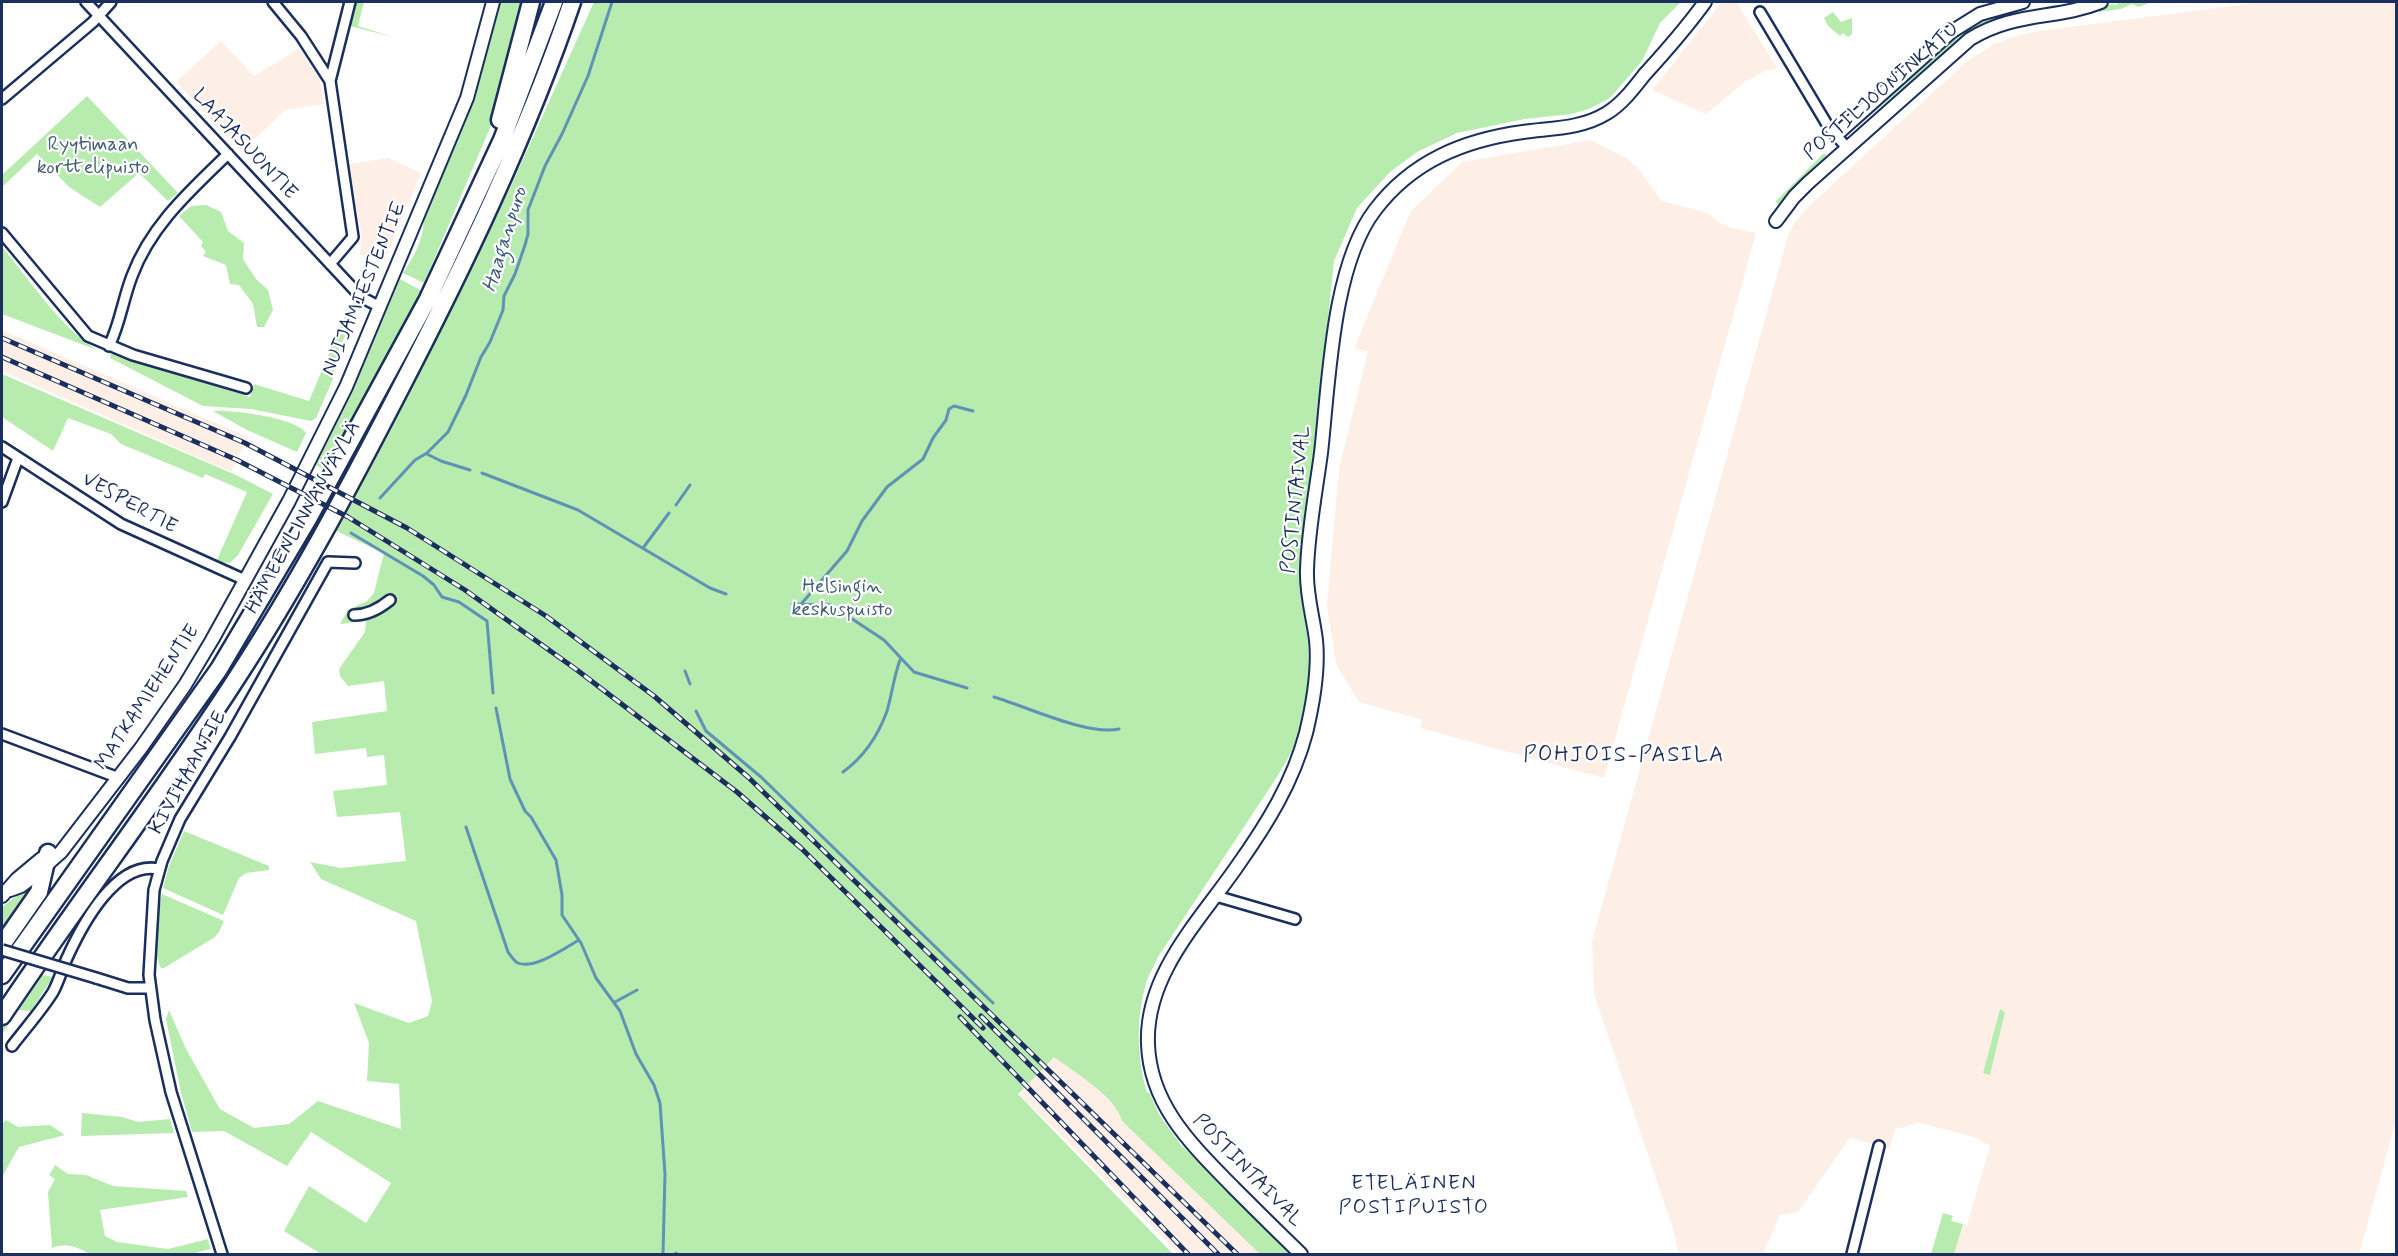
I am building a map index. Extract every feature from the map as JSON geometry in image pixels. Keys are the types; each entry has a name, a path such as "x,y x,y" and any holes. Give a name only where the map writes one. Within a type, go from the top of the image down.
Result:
{"highway":[{"path":"483,179 531,2"},
{"name":"HÄMEENLINNANVÄYLÄ","path":"2,975 219,669 308,519 428,299 511,117 554,2"},
{"name":"HÄMEENLINNANVÄYLÄ","path":"2,1016 205,725 298,578 443,305 500,185 572,2"},
{"path":"538,93 572,35 585,2"},
{"path":"2,945 39,892 47,860"}],"street":[{"name":"LAAJASUONTIE","path":"86,2 361,297 380,307"},
{"path":"2,99 93,22 111,2"},
{"path":"273,2 301,36 330,81"},
{"path":"330,264 351,241 354,231 330,81 350,2"},
{"name":"NUIJAMIESTENTIE","path":"245,580 328,426 380,307 467,98 493,2"},
{"name":"POSTINTAIVAL","path":"1301,1254 1182,1134 1165,1108 1153,1076 1148,1051 1148,1026 1166,968 1278,805 1295,767 1306,732 1316,658 1308,588 1308,559 1341,293 1348,264 1362,229 1383,200 1399,183 1425,163 1447,151 1487,138 1581,125 1607,113 1622,102 1705,2"},
{"path":"2019,2 2020,18"},
{"name":"POSTILJOONINKATU","path":"1836,135 1951,32 1980,14 2019,2"},
{"name":"POSTILJOONINKATU","path":"1776,221 1808,183 1970,39 1984,30 2020,18 2074,10 2101,2"},
{"path":"1760,12 1836,135 1848,148"},
{"path":"109,346 132,274 159,227 171,209 228,154"},
{"path":"2,232 88,336 133,355 246,388"},
{"name":"VESPERTIE","path":"2,447 121,524 245,580"},
{"path":"2,502 18,458"},
{"name":"KIVIHAANTIE","path":"222,1254 171,1092 149,988 153,901 159,869 180,819 230,737 328,562 355,563"},
{"name":"MATKAMIEHENTIE","path":"6,893 21,886 68,843 74,832 119,778 185,685 245,580"},
{"path":"354,615 363,615 373,611 390,600"},
{"path":"2,734 119,778"},
{"path":"12,1046 54,990 68,956 86,923 115,883 127,874 143,867 159,869"},
{"path":"1216,896 1295,919"},
{"path":"2,950 133,989 149,988"},
{"path":"1852,1254 1879,1146"}],"shaded area":[{"path":"1722,2 1737,3 1777,68 1765,71 1745,82 1706,114 1652,90"},
{"path":"2262,2 2396,2 2396,1121 2359,1254 1954,1254 1963,1224 1967,1225 1990,1146 1977,1138 1917,1122 1896,1128 1889,1149 1850,1138 1798,1212 1780,1215 1763,1254 1679,1254 1673,1229 1594,994 1592,941 1788,236 1793,225 1808,207 1965,63 1994,44 2039,31"},
{"path":"221,41 254,76 300,48 320,81 324,104 285,110 241,152 176,82"},
{"path":"1590,140 1626,158 1637,167 1662,201 1708,213 1720,223 1731,228 1756,233 1604,778 1420,728 1422,720 1359,702 1336,664 1327,606 1339,469 1368,351 1354,349 1410,212 1462,162"},
{"path":"388,158 421,173 385,259 360,255 361,232 349,164"},
{"path":"2,330 248,437 231,472 2,371"},
{"path":"1051,1053 1094,1086 1262,1254 1179,1254 1018,1093"}],"green space":[{"path":"355,2 364,2 358,26 393,37 350,26"},
{"path":"501,2 525,2 498,109 424,283 403,273 417,248 424,220 474,99"},
{"name":"Helsingin keskuspuisto","path":"594,2 1681,2 1660,23 1642,61 1610,98 1589,109 1571,114 1525,119 1457,133 1417,152 1390,172 1357,208 1334,261 1307,526 1301,563 1309,677 1305,715 1299,739 1277,777 1158,957 1146,983 1139,1027 1140,1053 1147,1093 1149,1092 1160,1116 1181,1145 1291,1254 1260,1254 1122,1121 1112,1103 1103,1094 1054,1057 1018,1094 1173,1254 321,1254 284,1231 309,1186 366,1223 391,1183 311,1132 287,1166 224,1131 192,1132 181,1093 166,1019 169,1010 186,1049 220,1109 254,1128 289,1124 318,1101 401,1129 399,1084 367,1081 369,1043 354,1003 409,1023 428,1016 432,1001 416,921 321,879 310,862 341,868 406,861 400,812 337,817 333,791 387,785 384,755 367,757 366,748 315,754 312,722 387,711 384,681 348,686 340,676 339,669 365,632 366,621 340,624 348,610 367,601 374,593 384,553 334,530 444,324 511,186"},
{"path":"2119,2 2149,3 2139,7 2132,4 2121,9 2099,12 2098,9 2112,4 2117,5"},
{"path":"1833,12 1841,22 1852,18 1852,34 1848,37 1843,33 1840,36 1828,26 1824,18"},
{"path":"2000,12 2001,17 1983,24 1955,43 1857,127 1856,125 1942,47 1960,33"},
{"name":"Ryytimaan korttelipuisto","path":"87,96 178,193 168,201 139,173 100,207 69,187 37,154 2,187 2,175"},
{"path":"1824,153 1828,158 1792,190 1779,205 1775,202"},
{"path":"206,205 221,212 228,231 244,243 243,259 256,279 268,290 273,310 264,327 257,327 253,304 239,285 230,284 226,265 203,256 206,252 201,246 203,242 179,216 191,206"},
{"path":"2,247 58,316 97,350 2,314"},
{"path":"400,279 422,291 327,471 316,465 354,388"},
{"path":"352,307 351,322 337,354 333,379 316,418 311,421 251,409 203,406 110,358 111,354 119,355 250,397 254,384 309,401 346,314"},
{"path":"2,374 236,475 273,494 238,555 230,563 216,562 247,492 205,474 203,478 121,444 111,434 68,418 53,451 2,417"},
{"path":"213,411 233,411 277,419 290,423 306,433 297,452 247,430"},
{"path":"184,831 269,866 269,870 246,873 239,878 223,915 163,888 169,866"},
{"path":"23,891 26,893 2,927 2,907"},
{"path":"162,894 224,921 215,937 164,968 161,968 156,952 157,921"},
{"path":"37,974 53,977 31,1011 18,1010 2,1034 2,1025"},
{"path":"2000,1009 2005,1012 1990,1075 1983,1073"},
{"path":"82,1113 122,1117 138,1122 170,1119 174,1133 81,1136"},
{"path":"6,1120 18,1127 50,1125 65,1135 19,1147 2,1177 2,1124"},
{"path":"55,1165 68,1174 86,1175 113,1186 186,1191 188,1197 100,1210 105,1236 117,1242 168,1249 208,1239 211,1249 191,1254 89,1254 71,1246 52,1248 48,1192 55,1179 49,1175"},
{"path":"1943,1213 1953,1216 1951,1221 1963,1224 1954,1254 1931,1254"}],"waterway":[{"name":"Haaganpuro","path":"380,498 415,460 427,453 448,432 466,395 503,310 504,296 525,245 528,234 528,210 545,166 588,76 612,2"},
{"path":"802,603 847,551 862,521 887,487 923,459 933,438 946,420 949,409 954,406 973,411"},
{"path":"427,454 470,470"},
{"path":"482,473 578,510 710,588 726,594"},
{"path":"676,505 690,485"},
{"path":"643,548 669,513"},
{"path":"351,533 423,576 434,585 442,597 459,602 487,621 493,693"},
{"path":"792,604 831,605 884,640 914,672 967,688"},
{"path":"843,772 870,745 879,729 887,711 900,660"},
{"path":"685,671 690,684"},
{"path":"994,697 1075,725 1106,730 1119,729"},
{"path":"496,708 510,779 525,811 531,817 556,860 562,895 562,915 581,943 596,978 620,1011 636,1054 654,1085 660,1103 665,1174 663,1254"},
{"path":"696,711 706,731 761,777 993,1003"},
{"path":"466,827 508,952 515,961 525,964 541,961 579,940"},
{"path":"615,1002 637,990"}],"railway":[{"path":"2,338 245,443 407,528 546,616 654,696 748,777 1237,1254"},
{"path":"2,357 237,460 348,517 465,590 577,670 737,792 801,848 983,1028"},
{"path":"981,1016 1218,1254"},
{"path":"960,1017 1188,1254"}],"district":[{"name":"POHJOIS-PASILA","path":"1624,756"},
{"name":"ETELÄINEN POSTIPUISTO","path":"1414,1197"}]}
